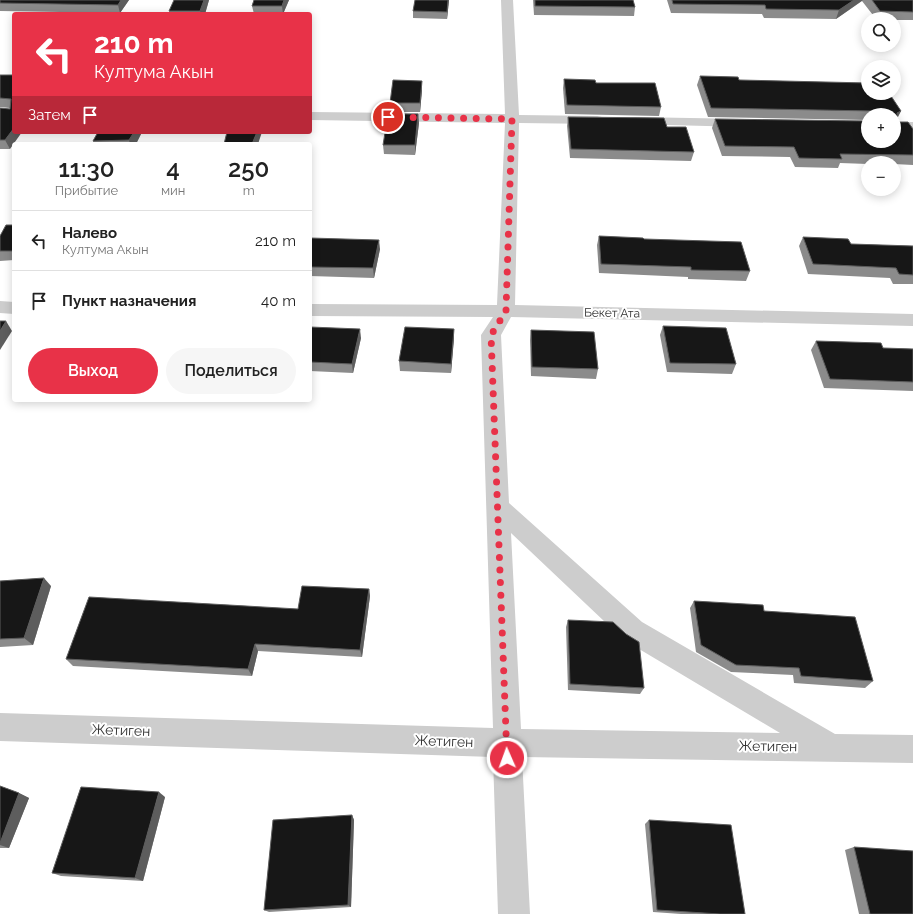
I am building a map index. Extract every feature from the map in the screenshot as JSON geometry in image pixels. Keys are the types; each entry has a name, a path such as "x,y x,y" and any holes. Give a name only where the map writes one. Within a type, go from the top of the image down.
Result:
{"street":[{"path":"507,0 512,119 506,311 491,335 514,914"},
{"path":"312,116 607,120"},
{"path":"623,121 757,123"},
{"path":"901,126 913,126"},
{"path":"0,308 12,308"},
{"name":"Бекет Ата","path":"312,310 506,311 913,320"},
{"path":"497,506 633,631 830,747"},
{"name":"Жетиген","path":"0,727 507,742 913,749"}],"building":[{"path":"0,0 121,0 118,5 0,3"},
{"path":"174,0 204,0 200,11 169,11"},
{"path":"254,0 284,0 282,6 252,6"},
{"path":"415,0 448,0 447,12 413,11"},
{"path":"535,0 633,0 635,7 535,6"},
{"path":"672,0 854,0 839,10 766,9 765,5 673,4"},
{"path":"872,0 913,0 913,12 880,11"},
{"path":"0,75 12,75 12,131 5,140 0,140 0,108 10,109 11,99 0,98"},
{"path":"700,76 738,77 739,80 861,83 861,100 894,100 899,108 861,108 861,111 711,108"},
{"path":"564,79 595,80 596,83 655,83 661,107 567,105"},
{"path":"393,80 422,81 420,103 390,103"},
{"path":"388,114 418,114 415,145 383,145"},
{"path":"568,117 664,118 667,127 686,127 694,152 571,149"},
{"path":"715,119 861,121 861,148 901,148 901,122 908,122 913,129 913,155 840,154 842,159 799,158 794,147 725,146"},
{"path":"97,134 133,134 129,140 93,141"},
{"path":"226,134 256,134 253,142 224,142"},
{"path":"6,225 12,225 12,251 0,251 0,236"},
{"path":"599,236 741,242 750,271 691,270 691,267 601,264"},
{"path":"803,237 848,239 851,244 913,246 913,275 899,274 896,268 813,264"},
{"path":"312,238 379,240 373,268 312,267"},
{"path":"0,321 6,321 0,331"},
{"path":"663,326 726,328 736,364 670,363"},
{"path":"312,327 360,329 352,364 312,362"},
{"path":"405,327 454,329 451,364 399,361"},
{"path":"531,330 594,332 598,369 532,367"},
{"path":"816,341 881,343 883,348 913,349 913,382 830,379"},
{"path":"44,578 24,638 0,639 0,581"},
{"path":"302,586 369,589 360,650 255,644 248,669 66,659 89,597 298,609"},
{"path":"694,601 763,605 764,611 855,617 873,681 801,676 799,668 736,665 701,645"},
{"path":"568,620 613,622 626,634 639,642 644,688 570,684"},
{"path":"0,786 19,793 0,843"},
{"path":"81,787 159,792 135,878 52,873"},
{"path":"352,815 348,905 264,910 273,820"},
{"path":"649,820 731,825 745,914 657,910"},
{"path":"854,847 913,851 913,914 870,914"}],"route":[{"path":"388,117 512,119 506,311 491,335 507,758"}]}
